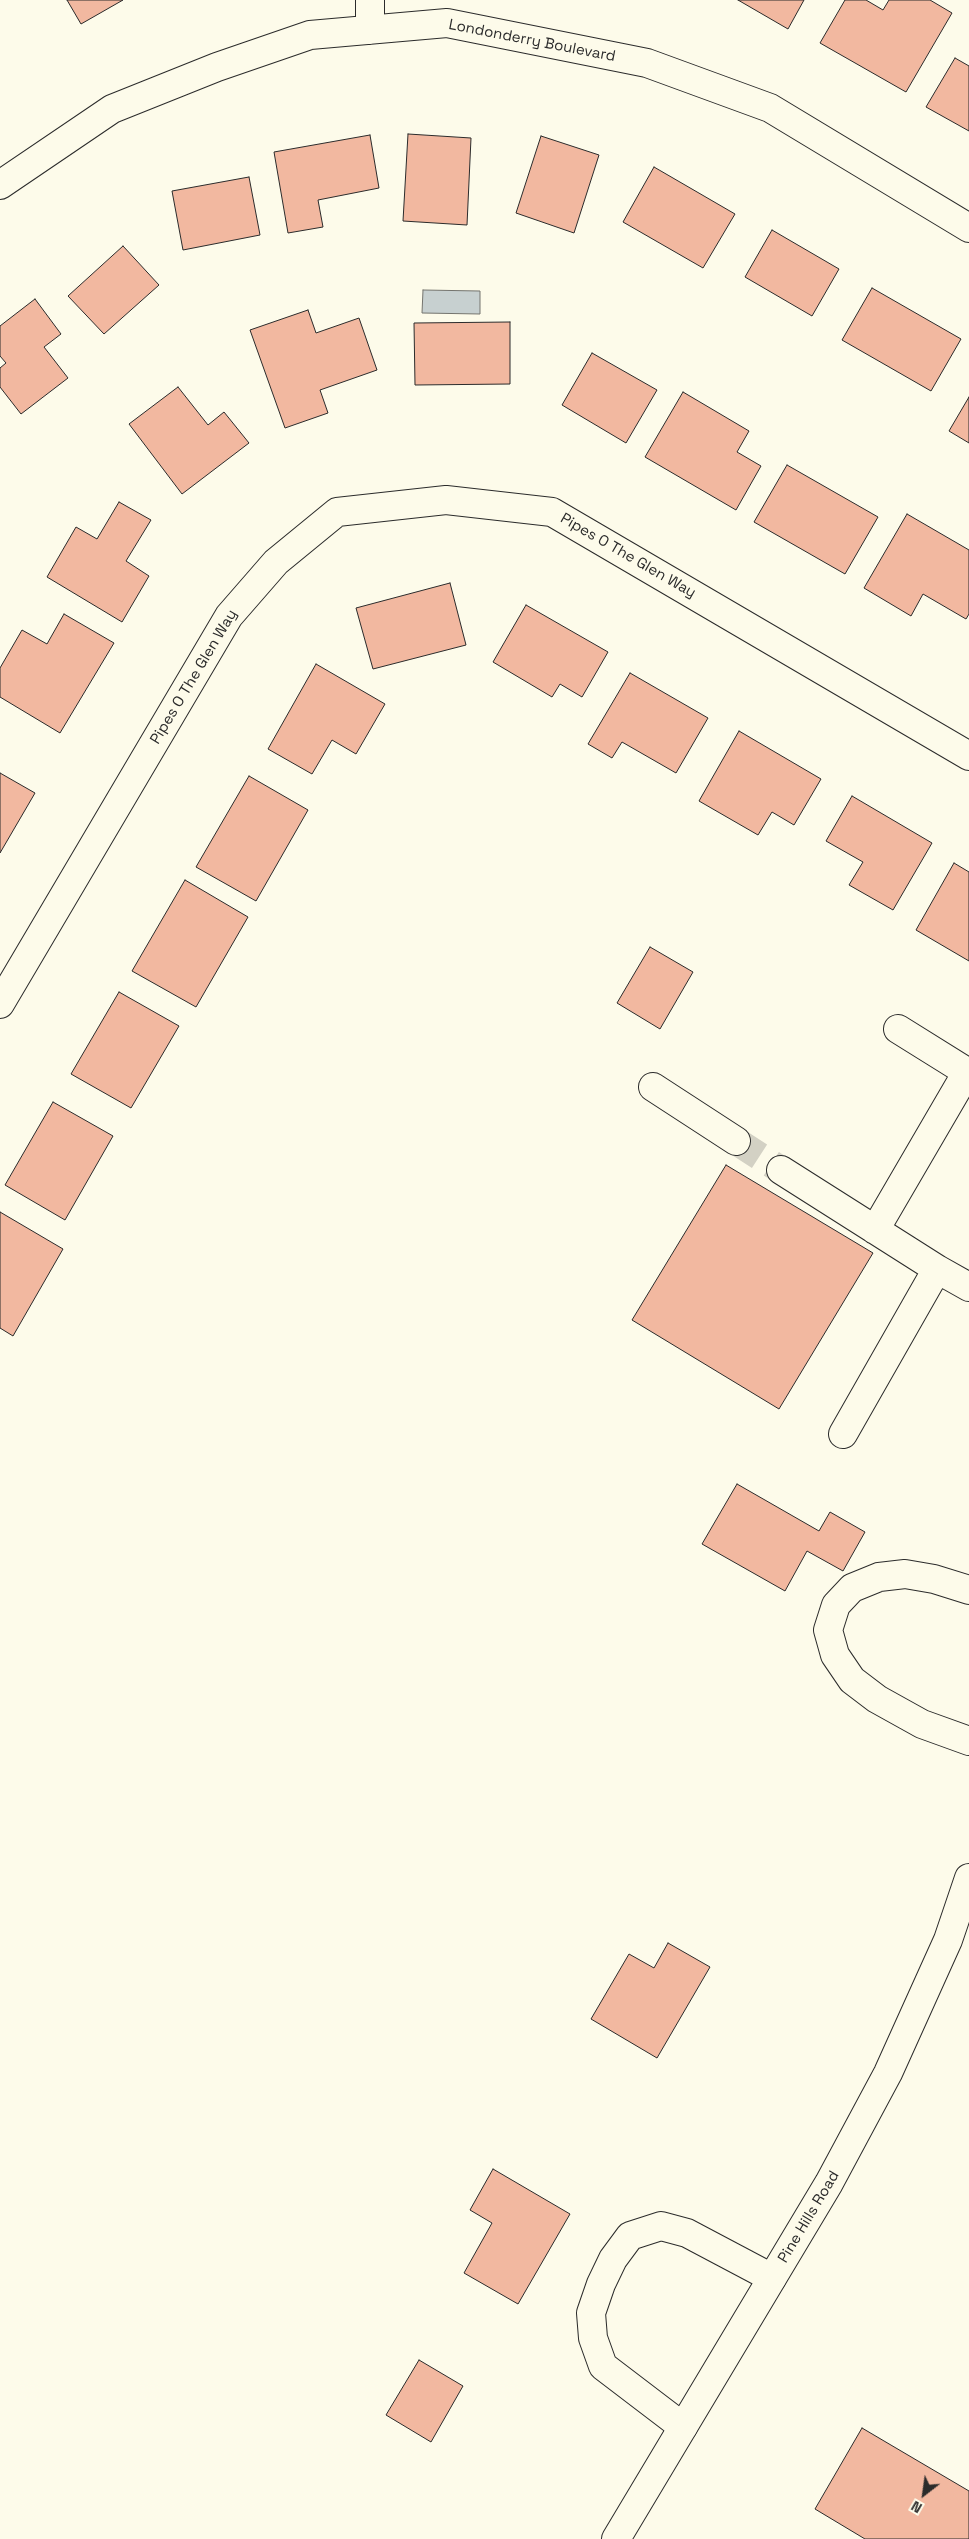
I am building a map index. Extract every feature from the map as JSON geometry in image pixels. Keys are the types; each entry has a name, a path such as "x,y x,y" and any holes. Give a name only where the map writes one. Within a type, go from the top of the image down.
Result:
{"street":[{"path":"370,0 370,30"},
{"name":"Londonderry Boulevard","path":"0,185 112,108 217,67 310,35 447,23 647,63 770,108 969,228"},
{"name":"Pipes O The Glen Way","path":"0,1004 10,966 229,616 276,562 337,512 446,500 552,512 969,756"},
{"path":"875,1230 967,1072 898,1029"},
{"path":"653,1087 736,1141"},
{"path":"781,1170 936,1269 969,1287"},
{"path":"843,1434 936,1269"},
{"path":"969,1590 934,1579 905,1574 879,1577 852,1588 836,1605 828,1630 835,1655 852,1680 877,1699 922,1724 969,1740"},
{"name":"Pine Hills Road","path":"616,2539 829,2183 888,2073 948,1940 969,1878"},
{"path":"683,2427 603,2366 593,2338 591,2313 601,2284 613,2259 630,2236 661,2226 687,2233 772,2278"}],"shaded area":[{"path":"423,290 480,291 480,314 422,313"}],"building":[{"path":"67,0 123,0 81,24"},
{"path":"738,0 804,0 788,29"},
{"path":"845,0 866,0 883,10 889,0 930,0 952,13 906,92 820,43"},
{"path":"955,58 969,66 969,131 926,107"},
{"path":"408,134 471,138 467,225 403,221"},
{"path":"370,135 379,188 318,200 323,227 288,233 274,152"},
{"path":"541,136 599,155 574,233 516,213"},
{"path":"654,167 735,214 703,268 623,222"},
{"path":"249,177 260,235 183,250 172,191"},
{"path":"772,230 839,269 812,316 745,277"},
{"path":"123,246 159,285 104,334 68,296"},
{"path":"872,288 961,339 931,391 842,340"},
{"path":"35,299 61,334 44,347 68,378 21,414 0,387 0,368 6,363 0,356 0,326"},
{"path":"308,310 316,333 359,318 377,370 320,390 328,413 285,428 250,330"},
{"path":"510,322 510,384 415,385 414,323"},
{"path":"592,353 657,390 626,443 562,405"},
{"path":"178,387 208,425 224,412 249,443 182,494 129,424"},
{"path":"683,392 749,431 737,452 761,466 736,510 645,457"},
{"path":"969,397 969,443 949,431"},
{"path":"787,465 878,517 845,574 754,522"},
{"path":"119,502 151,520 126,561 149,576 122,622 47,577 76,527 97,539"},
{"path":"907,514 969,550 969,614 966,619 923,594 911,616 864,588"},
{"path":"450,583 466,645 373,669 356,608"},
{"path":"526,605 608,652 582,697 560,684 552,697 493,662"},
{"path":"64,614 114,643 60,733 0,697 0,668 22,630 47,644"},
{"path":"316,664 385,704 356,754 332,740 312,774 268,749"},
{"path":"630,673 708,718 676,773 622,742 612,758 588,744"},
{"path":"739,731 821,779 794,825 772,812 758,835 699,801"},
{"path":"0,773 35,793 0,853"},
{"path":"249,776 308,810 256,901 196,867"},
{"path":"852,796 932,843 893,910 849,885 863,862 826,841"},
{"path":"954,863 969,872 969,961 916,930"},
{"path":"185,880 248,917 196,1007 132,971"},
{"path":"650,947 693,972 660,1029 617,1003"},
{"path":"119,992 179,1026 131,1108 71,1074"},
{"path":"53,1102 113,1136 65,1220 5,1185"},
{"path":"726,1165 873,1253 779,1409 632,1320"},
{"path":"0,1212 63,1249 13,1336 0,1328"},
{"path":"737,1484 819,1531 830,1512 865,1532 843,1571 807,1551 785,1591 702,1544"},
{"path":"668,1943 710,1967 657,2058 591,2019 629,1954 654,1968"},
{"path":"493,2169 570,2214 518,2304 464,2273 492,2223 470,2210"},
{"path":"419,2360 463,2386 431,2442 386,2415"},
{"path":"862,2428 969,2491 969,2539 865,2539 815,2509"}],"tunnel":[{"path":"736,1141 781,1170"}]}
